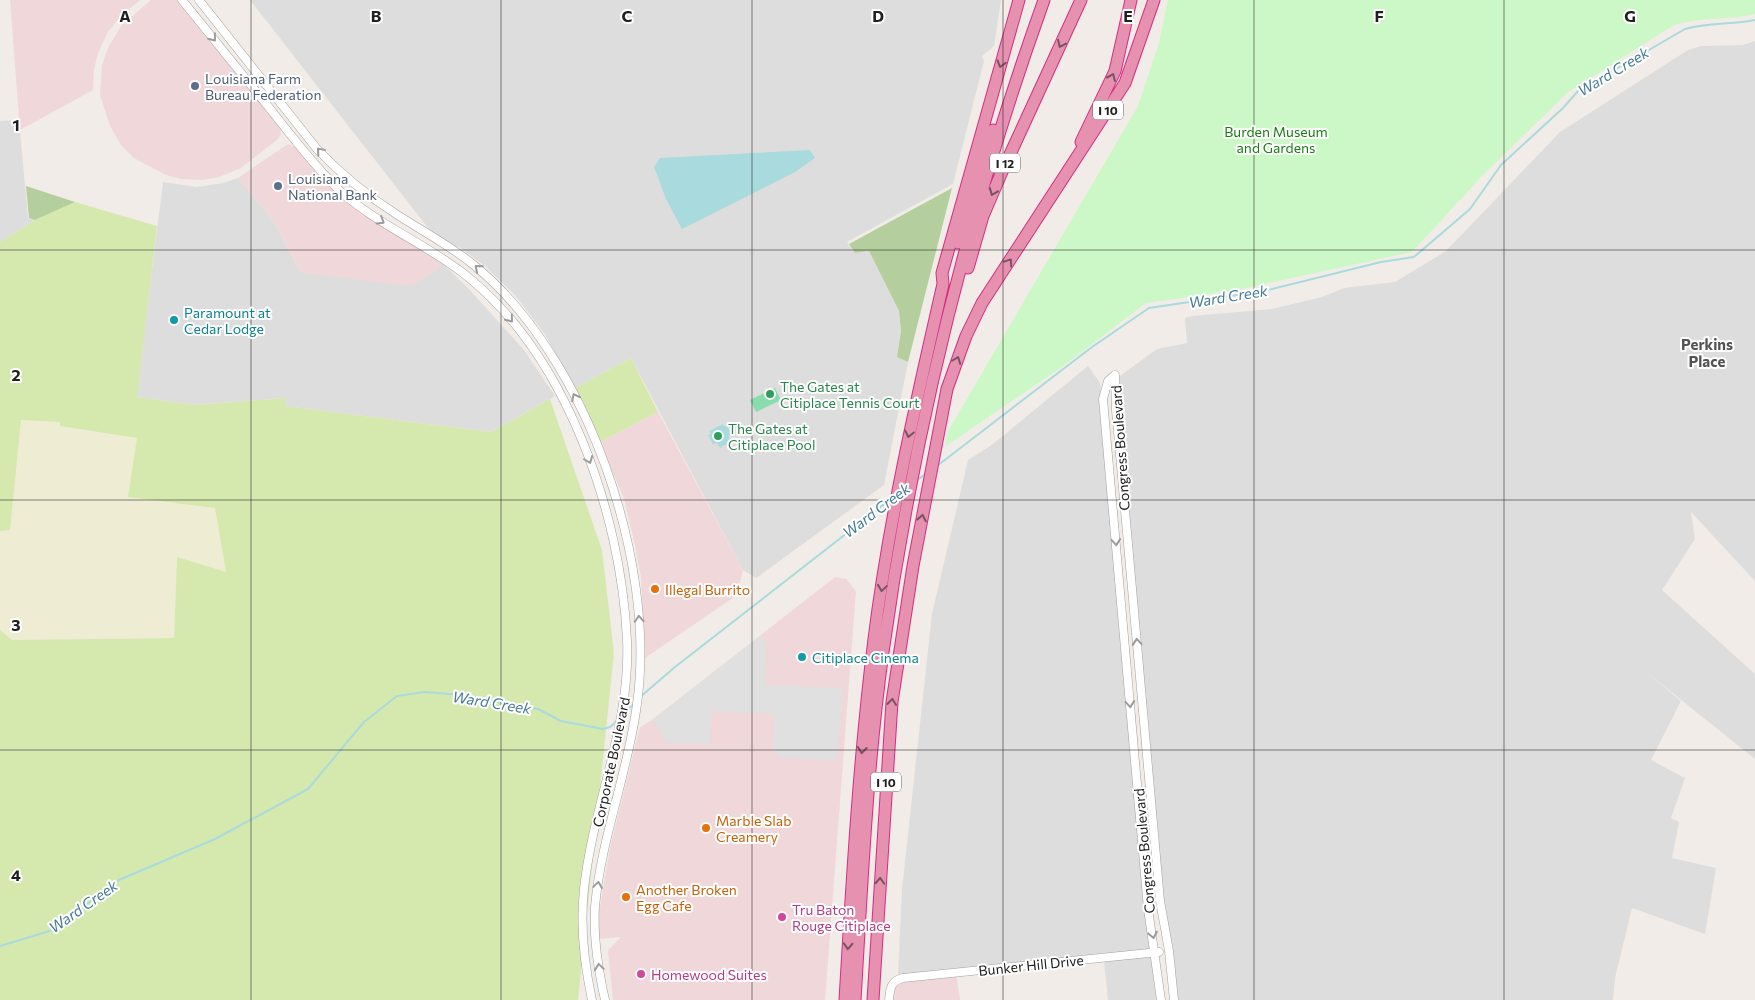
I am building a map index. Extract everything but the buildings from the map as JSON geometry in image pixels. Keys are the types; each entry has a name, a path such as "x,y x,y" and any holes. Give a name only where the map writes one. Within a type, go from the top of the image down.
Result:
{"highway":[{"path":"845,1000 861,763 874,639 889,540 905,456 943,284 942,273 1019,0"},
{"name":"I 10","path":"855,1000 868,787 883,653 907,500 922,422 967,242 1044,0"},
{"name":"I 12","path":"944,332 954,310 984,216 1001,174 1081,0"},
{"path":"1061,184 1115,71 1130,0"},
{"name":"I 10","path":"873,1000 892,702 913,566 947,389 966,336 982,303 1125,83 1154,0"},
{"path":"943,284 949,276 986,152 1022,45 1036,21"}],"street":[{"name":"Corporate Boulevard","path":"182,0 316,166 334,185 369,214 463,273 507,315 528,343 556,387 575,425 602,498 620,570 627,643 627,682 614,759 584,887 583,935 586,970 592,1000"},
{"name":"Corporate Boulevard","path":"199,0 318,148 338,170 383,206 475,266 499,288 530,322 578,401 602,456 613,490 633,571 637,597 640,668 631,740 605,848 595,909 599,970 605,1000"},
{"name":"Congress Boulevard","path":"1161,1000 1156,953 1148,909 1105,410 1105,389 1108,381 1116,375 1116,410 1160,901 1169,952 1174,1000"},
{"path":"1105,410 1116,410"},
{"path":"1127,667 1139,666"},
{"path":"1136,768 1148,766"},
{"name":"Bunker Hill Drive","path":"889,1000 894,982 903,978 1169,952"}],"shaded area":[{"path":"10,0 140,0 121,16 108,32 98,53 94,69 93,90 20,130"},
{"path":"151,0 177,0 280,128 281,134 278,139 241,168 219,177 202,180 181,179 166,175 134,158 121,145 110,126 100,95 102,65 108,48 121,26"},
{"path":"250,0 1001,0 994,46 982,56 984,61 953,184 847,242 855,253 869,251 899,311 901,331 897,357 908,362 884,485 756,578 743,570 631,358 575,388 544,333 515,295 485,266 458,246 454,250 432,233"},
{"path":"1755,41 1755,581 1691,512 1695,539 1662,590 1755,674 1755,759 1645,671 1681,701 1651,760 1685,778 1671,818 1679,822 1672,858 1716,868 1705,934 1632,908 1615,978 1613,1000 1177,1000 1164,910 1118,384 1120,376 1157,349 1187,343 1185,318 1272,309 1322,297 1344,288 1395,282 1446,251 1560,132 1688,50 1701,46 1743,45"},
{"path":"19,120 28,218 35,220 0,242 0,121"},
{"path":"288,144 295,147 325,181 363,213 441,262 437,271 410,286 301,273 273,220 238,178"},
{"path":"238,178 273,220 301,273 441,262 468,288 524,350 555,396 491,432 285,406 285,398 195,405 136,397 163,182 196,187 223,183"},
{"path":"1088,366 1100,383 1145,907 1151,948 898,975 902,889 932,614 968,460 993,444"},
{"path":"658,412 743,570 737,595 645,658 641,577 635,545 624,499 600,442"},
{"path":"21,420 61,422 61,426 137,438 182,504 215,508 226,573 177,558 174,638 11,640 0,630 0,531 9,530"},
{"path":"835,577 846,579 856,591 825,1000 613,1000 608,950 621,937 599,939 598,919 610,848 640,727 652,720"},
{"path":"761,635 766,645 765,685 843,688 836,760 780,758 773,748 774,714 711,711 710,744 667,743 652,720"},
{"path":"1152,958 1158,1000 1108,1000 1104,961"},
{"path":"956,972 960,1000 890,1000 898,979"}],"green space":[{"name":"Burden Museum and Gardens","path":"1168,0 1755,0 1755,14 1692,21 1672,26 1567,93 1481,177 1412,252 1237,290 1146,303 1063,366 946,446 947,433 1138,106 1159,43"},
{"path":"26,186 75,202 35,220 29,218"},
{"path":"952,188 908,362 897,357 901,331 899,311 869,251 855,253 849,244"},
{"path":"75,202 157,226 137,397 195,405 286,398 285,406 491,432 550,399 602,550 614,653 578,1000 0,1000 0,630 12,640 174,638 177,557 226,572 215,508 128,497 137,438 60,426 60,422 21,420 10,530 0,531 0,242 35,220"},
{"path":"631,358 658,412 600,442 575,388"},
{"name":"The Gates at Citiplace Tennis Court","path":"775,388 781,400 756,412 750,400"}],"water":[{"path":"810,150 815,158 795,172 682,229 666,199 654,167 660,158"},
{"name":"The Gates at Citiplace Pool","path":"723,424 724,427 727,425 731,434 728,436 731,441 720,448 717,443 713,444 708,435 711,434 709,431"}],"waterway":[{"name":"Ward Creek","path":"937,466 1092,347 1149,308 1264,291 1381,262 1414,257 1470,209 1501,165 1563,108 1578,91 1685,29 1702,25 1755,20"},
{"name":"Ward Creek","path":"916,481 927,473"},
{"name":"Ward Creek","path":"639,698 675,667 892,498"},
{"name":"Ward Creek","path":"0,946 53,930 119,880 215,839 308,789 364,722 397,696 425,692 462,695 538,709 561,721 603,729 610,727 617,721"},
{"name":"Ward Creek","path":"623,714 634,704"}],"place":[{"name":"Louisiana Farm Bureau Federation","path":"195,86"},
{"name":"Louisiana National Bank","path":"278,186"},
{"name":"Paramount at Cedar Lodge","path":"174,320"},
{"name":"The Gates at Citiplace Tennis Court","path":"770,394"},
{"name":"The Gates at Citiplace Pool","path":"718,436"},
{"name":"Illegal Burrito","path":"655,589"},
{"name":"Citiplace Cinema","path":"802,657"},
{"name":"Marble Slab Creamery","path":"706,828"},
{"name":"Another Broken Egg Cafe","path":"626,897"},
{"name":"Tru Baton Rouge Citiplace","path":"782,917"},
{"name":"Homewood Suites","path":"641,974"}],"district":[{"name":"Perkins Place","path":"1707,352"}]}
